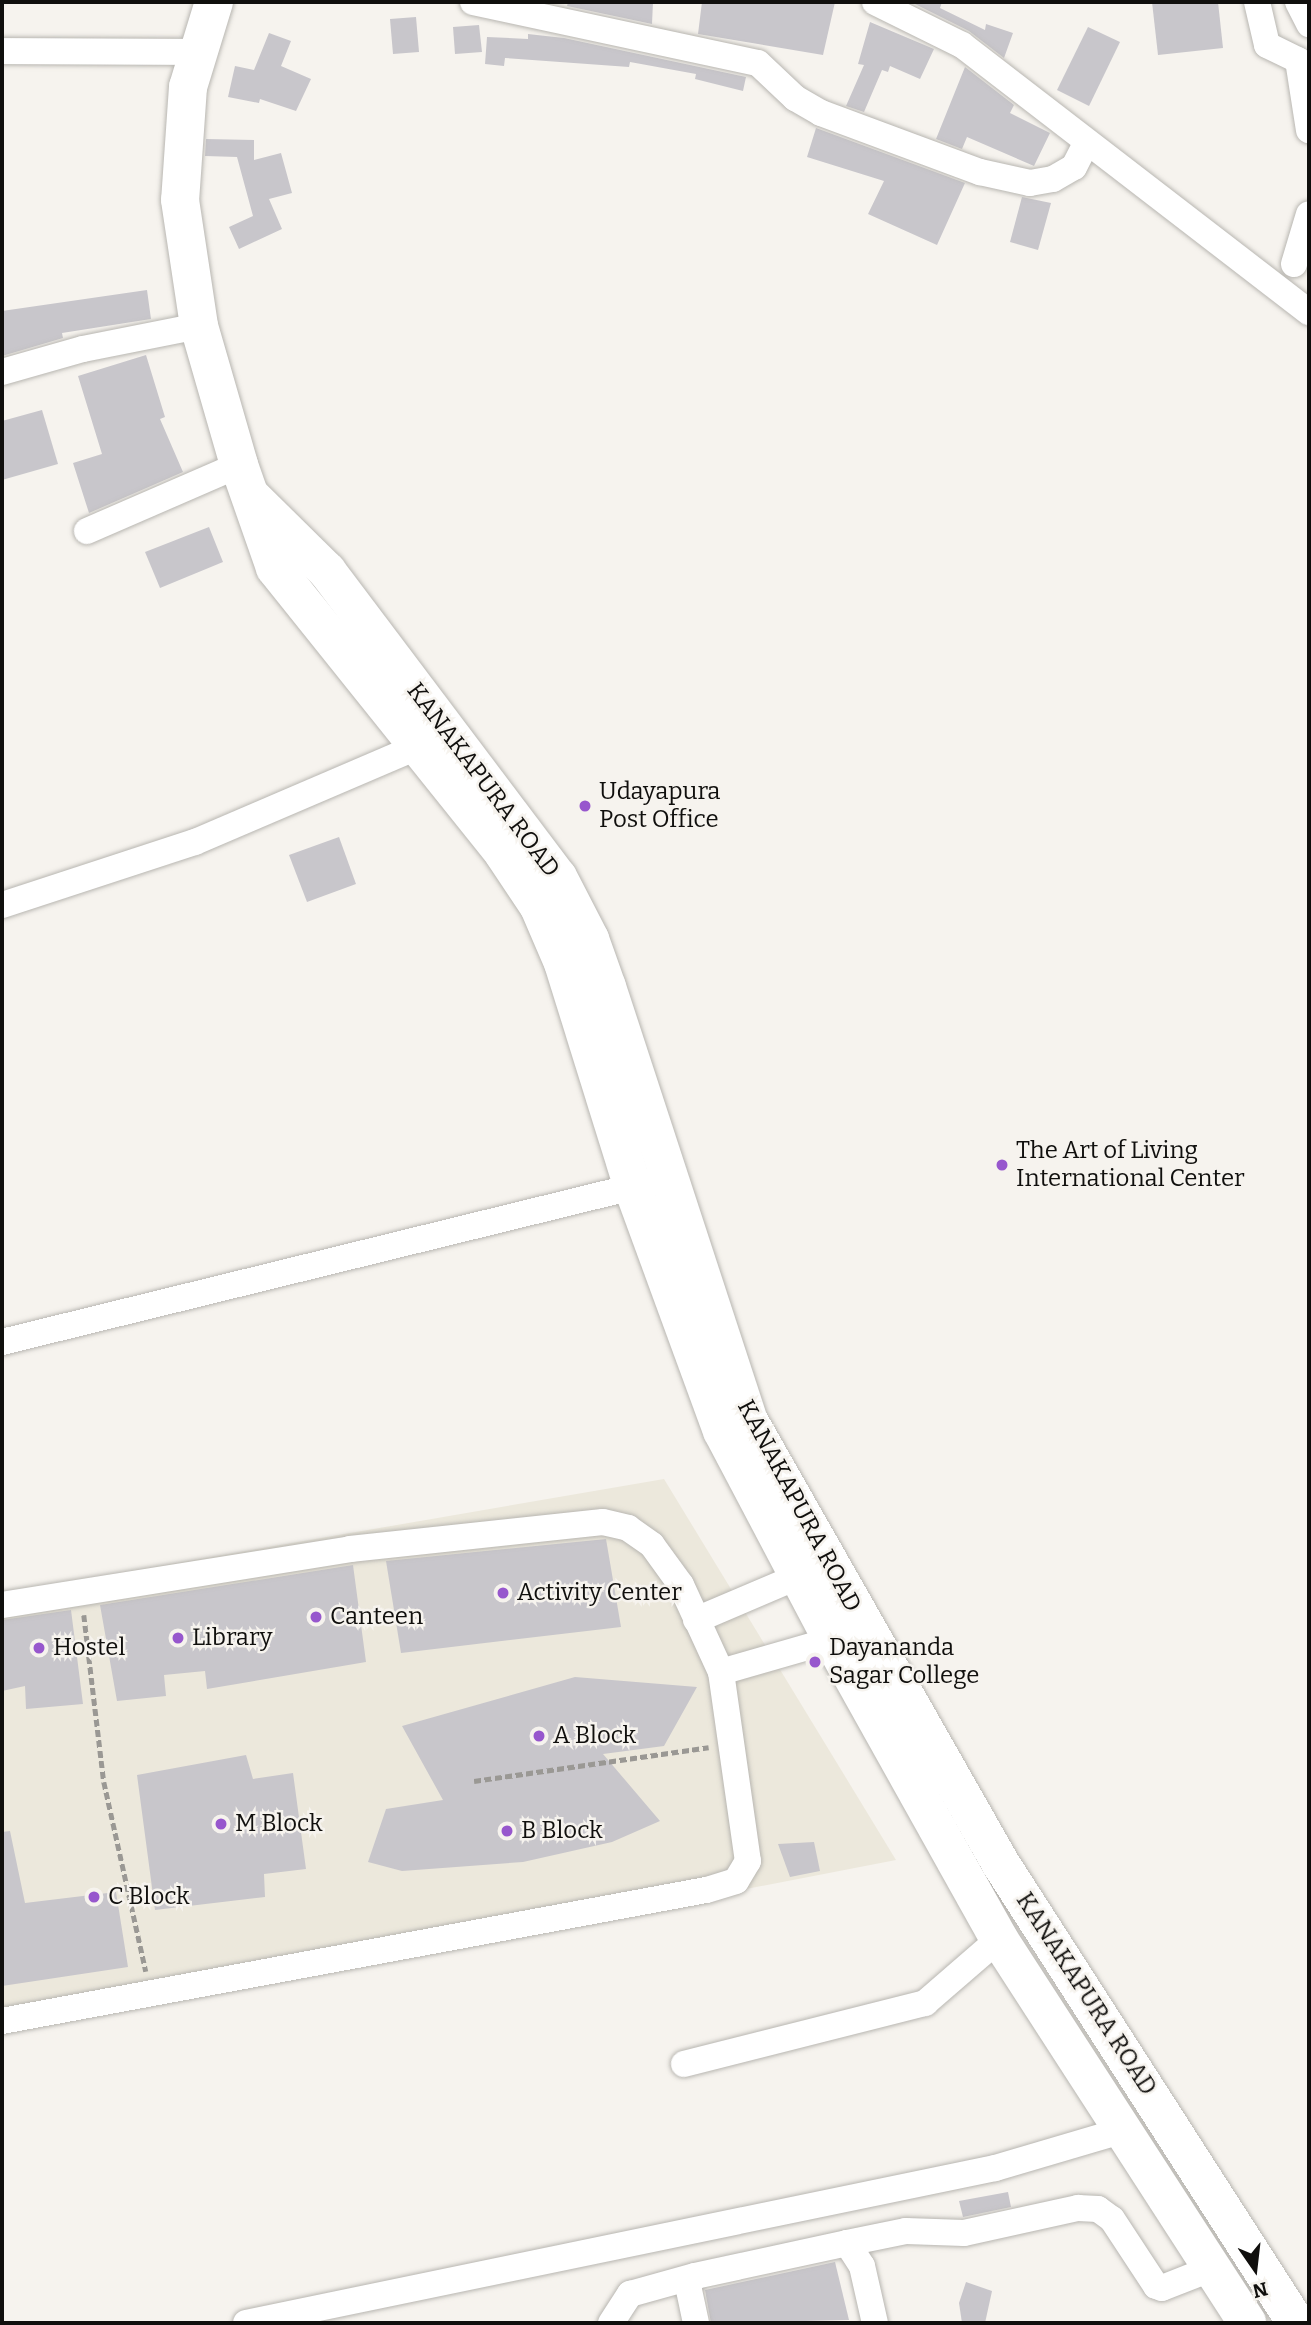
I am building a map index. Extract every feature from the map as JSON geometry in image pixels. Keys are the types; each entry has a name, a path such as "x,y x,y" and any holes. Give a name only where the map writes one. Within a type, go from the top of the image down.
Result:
{"highway":[{"name":"KANAKAPURA ROAD","path":"214,2 196,52 188,87 180,200 199,326 244,480 275,568 417,747 515,843 558,877 590,939 650,1183 722,1431 797,1577 999,1939 1247,2323"},
{"name":"KANAKAPURA ROAD","path":"244,480 314,556 515,843"},
{"name":"KANAKAPURA ROAD","path":"650,1183 749,1421 994,1853 1203,2173 1296,2323"},
{"path":"1166,2196 1203,2173"}],"street":[{"path":"473,2 758,63 796,98 821,113 980,172 1031,183 1053,179 1074,167 1087,142"},
{"path":"875,2 962,45 1309,312"},
{"path":"1256,2 1267,45 1298,60 1309,130"},
{"path":"1298,2 1309,24"},
{"path":"2,51 196,52"},
{"path":"1294,264 1309,214"},
{"path":"2,372 83,349 199,326"},
{"path":"87,531 244,480"},
{"path":"2,905 195,842 417,747"},
{"path":"2,1342 650,1183"},
{"path":"2,1605 350,1549 603,1522 628,1528 652,1545 681,1585 721,1672 748,1861 736,1881 706,1890 2,2021"},
{"path":"696,1620 797,1577"},
{"path":"721,1672 832,1640"},
{"path":"684,2064 925,2003 999,1939"},
{"path":"246,2323 995,2168 1124,2130"},
{"path":"611,2323 630,2294 695,2276 906,2231 964,2233 1077,2208 1098,2210 1112,2219 1156,2286 1162,2288 1213,2268"},
{"path":"847,2243 862,2266 875,2323"},
{"path":"695,2276 688,2285 696,2323"}],"path":[{"path":"82,1592 104,1782 151,1993"},
{"path":"474,1781 731,1744"}],"shaded area":[{"path":"664,1479 896,1860 2,2033 2,1593"}],"building":[{"path":"568,2 653,2 652,24 567,6"},
{"path":"702,2 835,2 823,55 698,34"},
{"path":"911,2 942,2 940,8 985,30 986,24 1013,33 1004,58 969,31"},
{"path":"1152,2 1218,2 1223,48 1158,55"},
{"path":"416,17 419,52 393,54 390,19"},
{"path":"870,22 934,49 920,79 890,66 888,72 882,70 864,112 846,106 864,65 858,64"},
{"path":"479,25 482,52 455,54 453,27"},
{"path":"1088,27 1120,42 1089,106 1057,90"},
{"path":"269,33 291,41 281,66 311,79 296,111 260,99 259,103 228,97 235,66 254,70"},
{"path":"528,34 564,38 746,77 743,91 695,79 696,74 630,62 629,67 505,58 504,66 485,64 487,37 528,39"},
{"path":"965,67 1014,105 1010,113 1050,133 1034,166 967,137 962,149 936,139"},
{"path":"816,128 965,183 937,245 868,214 884,181 807,157"},
{"path":"206,139 254,140 254,160 281,153 292,193 269,199 282,229 239,249 229,227 253,216 237,157 205,156"},
{"path":"1022,197 1051,203 1038,250 1010,242"},
{"path":"147,290 151,319 62,333 63,338 2,356 2,311"},
{"path":"146,355 165,417 160,419 183,472 89,513 73,463 102,454 78,376"},
{"path":"42,410 58,464 2,480 2,421"},
{"path":"209,527 223,562 160,588 145,552"},
{"path":"339,837 356,884 307,902 289,855"},
{"name":"Activity Center","path":"606,1539 621,1627 401,1653 386,1561"},
{"path":"353,1565 366,1662 207,1689 205,1671 164,1675 166,1696 117,1701 100,1605"},
{"name":"Hostel","path":"71,1610 83,1704 26,1709 25,1686 2,1691 2,1620"},
{"path":"575,1677 697,1687 664,1746 603,1754 660,1821 612,1842 523,1862 402,1871 368,1862 386,1809 443,1800 402,1726"},
{"name":"M Block","path":"246,1755 253,1779 293,1773 306,1869 264,1874 265,1897 155,1910 137,1775"},
{"name":"C Block","path":"10,1831 25,1903 116,1892 128,1967 2,1986 2,1832"},
{"path":"814,1842 820,1871 790,1877 778,1844"},
{"path":"1008,2192 1011,2207 963,2217 959,2201"},
{"path":"835,2262 849,2320 711,2323 705,2290"},
{"path":"966,2282 992,2291 985,2323 962,2323 959,2303"}],"place":[{"name":"Udayapura Post Office","path":"585,806"},
{"name":"The Art of Living International Center","path":"1002,1165"},
{"name":"Activity Center","path":"503,1593"},
{"name":"Canteen","path":"316,1617"},
{"name":"Library","path":"178,1638"},
{"name":"Hostel","path":"39,1648"},
{"name":"Dayananda Sagar College","path":"815,1662"},
{"name":"A Block","path":"539,1736"},
{"name":"M Block","path":"221,1824"},
{"name":"B Block","path":"507,1831"},
{"name":"C Block","path":"94,1897"}]}
